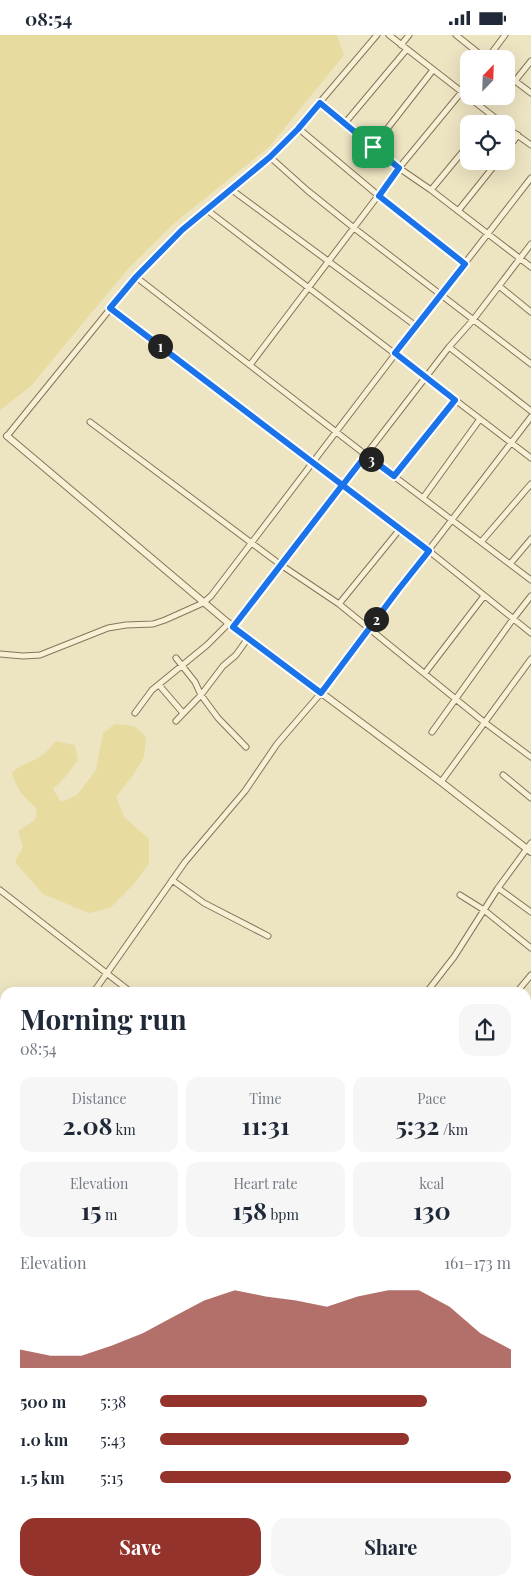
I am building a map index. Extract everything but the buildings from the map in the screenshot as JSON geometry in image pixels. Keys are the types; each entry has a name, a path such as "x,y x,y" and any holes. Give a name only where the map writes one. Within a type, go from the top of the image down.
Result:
{"street":[{"path":"377,35 298,129 270,157 182,230 136,277 6,436 203,603 530,848 498,888 454,957 431,987"},
{"path":"389,35 460,90"},
{"path":"401,45 409,35"},
{"path":"456,35 475,50"},
{"path":"493,50 505,35"},
{"path":"345,123 407,49"},
{"path":"531,61 515,81 531,93"},
{"path":"373,147 433,70"},
{"path":"250,365 399,168 460,94"},
{"path":"320,103 399,168 431,190 531,267"},
{"path":"478,105 491,115"},
{"path":"298,129 465,264"},
{"path":"515,133 531,145"},
{"path":"515,139 518,135"},
{"path":"431,190 460,155"},
{"path":"270,157 354,228 531,363"},
{"path":"458,211 491,170"},
{"path":"0,654 40,655 108,628 153,624 203,603 211,596 440,294 531,178"},
{"path":"232,190 416,326"},
{"path":"207,210 531,458"},
{"path":"135,713 152,690 231,625 281,565 531,244"},
{"path":"136,277 531,580"},
{"path":"499,286 531,312"},
{"path":"110,308 429,551 531,633"},
{"path":"449,347 531,411"},
{"path":"394,476 455,400"},
{"path":"97,987 184,862 245,791 277,744 321,693 531,417"},
{"path":"423,498 480,419"},
{"path":"90,422 250,543 339,604 484,722 531,757"},
{"path":"481,542 531,484"},
{"path":"339,604 400,529"},
{"path":"510,564 531,539"},
{"path":"425,673 484,596"},
{"path":"432,732 531,596"},
{"path":"176,721 201,695 223,666 236,655 248,638"},
{"path":"176,658 195,682 201,695 218,718 246,747"},
{"path":"441,782 531,659"},
{"path":"158,685 183,713"},
{"path":"503,775 531,798"},
{"path":"172,880 204,903 268,936"},
{"path":"498,888 531,912"},
{"path":"0,890 124,987"},
{"path":"460,895 484,910 531,948"},
{"path":"521,987 531,975"}],"sand":[{"path":"0,35 337,35 344,55 270,146 172,225 127,270 30,387 0,410"},
{"path":"115,724 134,726 146,737 144,757 116,797 124,817 149,839 149,863 135,883 110,908 89,913 43,894 15,862 23,847 18,831 35,820 37,809 22,793 12,773 41,756 56,741 75,745 78,760 53,789 61,802 77,795 96,770 103,733"}],"route":[{"path":"373,147 320,103 298,129 270,157 182,230 136,277 110,308 342,486 429,551 351,651 321,693 233,627 340,488 342,486 366,455 394,476 455,400 395,353 465,264 379,196 399,168 373,147"}]}
